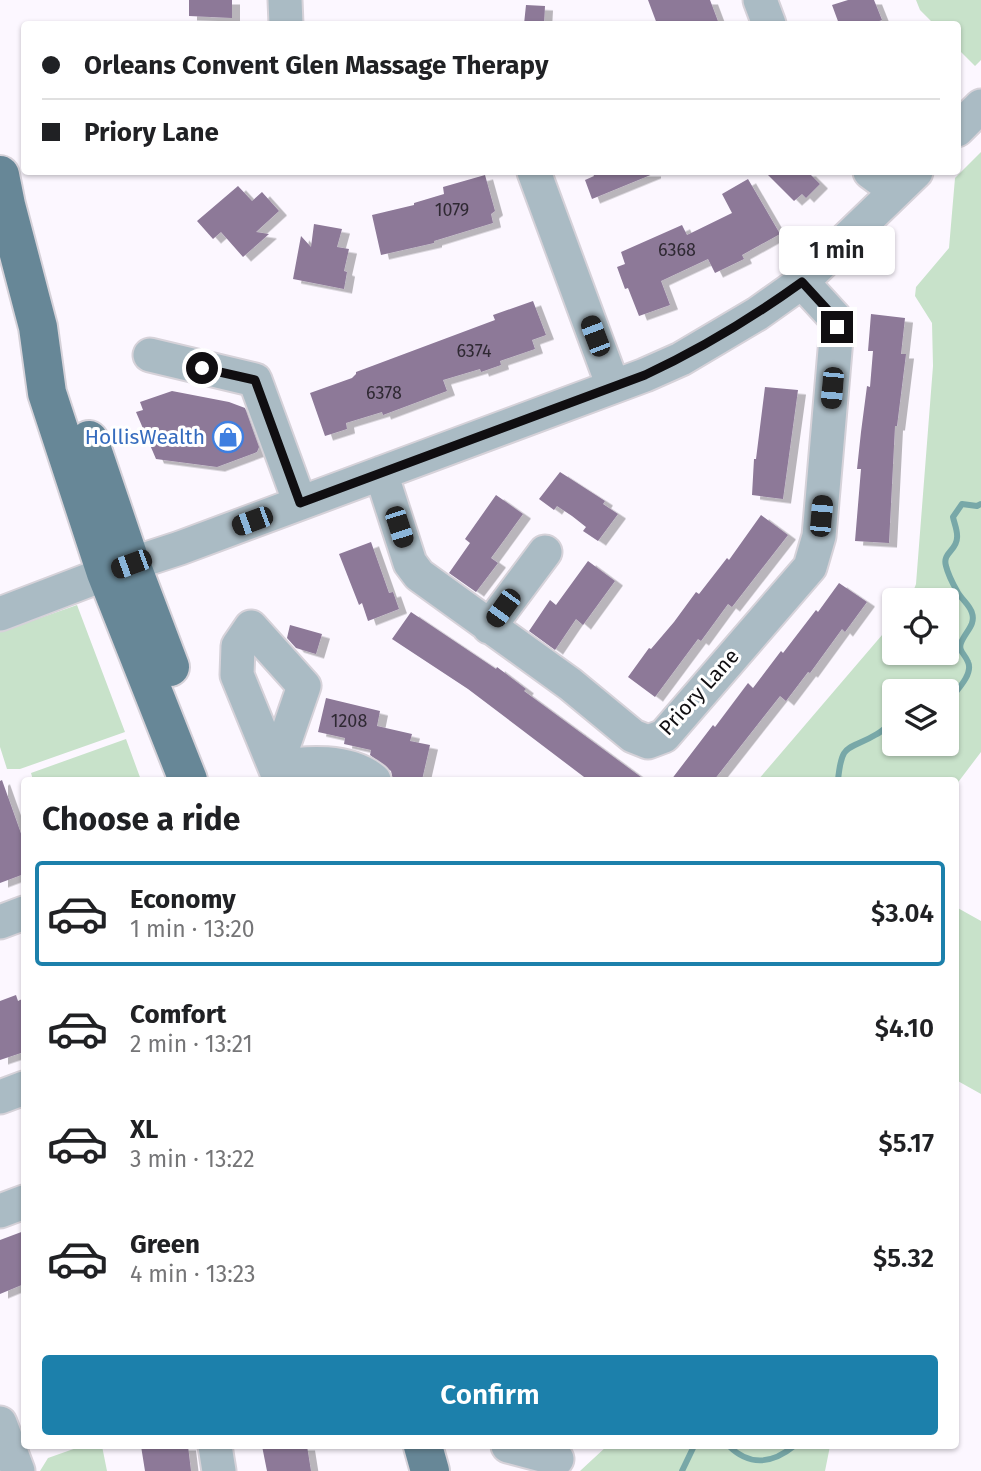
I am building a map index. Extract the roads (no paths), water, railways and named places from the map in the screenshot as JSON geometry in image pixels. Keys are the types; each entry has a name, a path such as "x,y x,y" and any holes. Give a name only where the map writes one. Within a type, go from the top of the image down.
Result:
{"main road":[{"path":"0,175 38,327 71,386 118,568 187,777"},
{"path":"118,568 198,745 207,777"},
{"path":"398,1449 402,1471"},
{"path":"424,1449 430,1471"}],"street":[{"path":"285,0 286,21"},
{"path":"760,0 768,21"},
{"path":"961,126 981,107"},
{"path":"535,175 613,386"},
{"path":"882,175 906,181"},
{"path":"0,614 681,359 757,314 802,282 906,181"},
{"name":"Priory Lane","path":"381,473 410,563 419,575 570,684 633,736 648,742 664,736 810,567 816,551 837,327 835,318 802,282"},
{"path":"150,355 255,380 300,503"},
{"path":"489,627 545,552"},
{"path":"278,774 305,762 336,765 369,777"},
{"path":"0,922 21,914"},
{"path":"0,1097 21,1089"},
{"path":"0,1211 21,1203"},
{"path":"215,1449 219,1471"},
{"path":"518,1449 557,1460"}],"waterway":[{"path":"959,688 969,667 960,646 973,617 952,582 945,562 956,542 953,517 962,504 981,504"},
{"path":"839,777 844,753 882,731"},
{"path":"682,1471 693,1449"},
{"path":"733,1449 753,1460 769,1459 790,1449"}],"place":[{"name":"HollisWealth","path":"228,437"}]}
